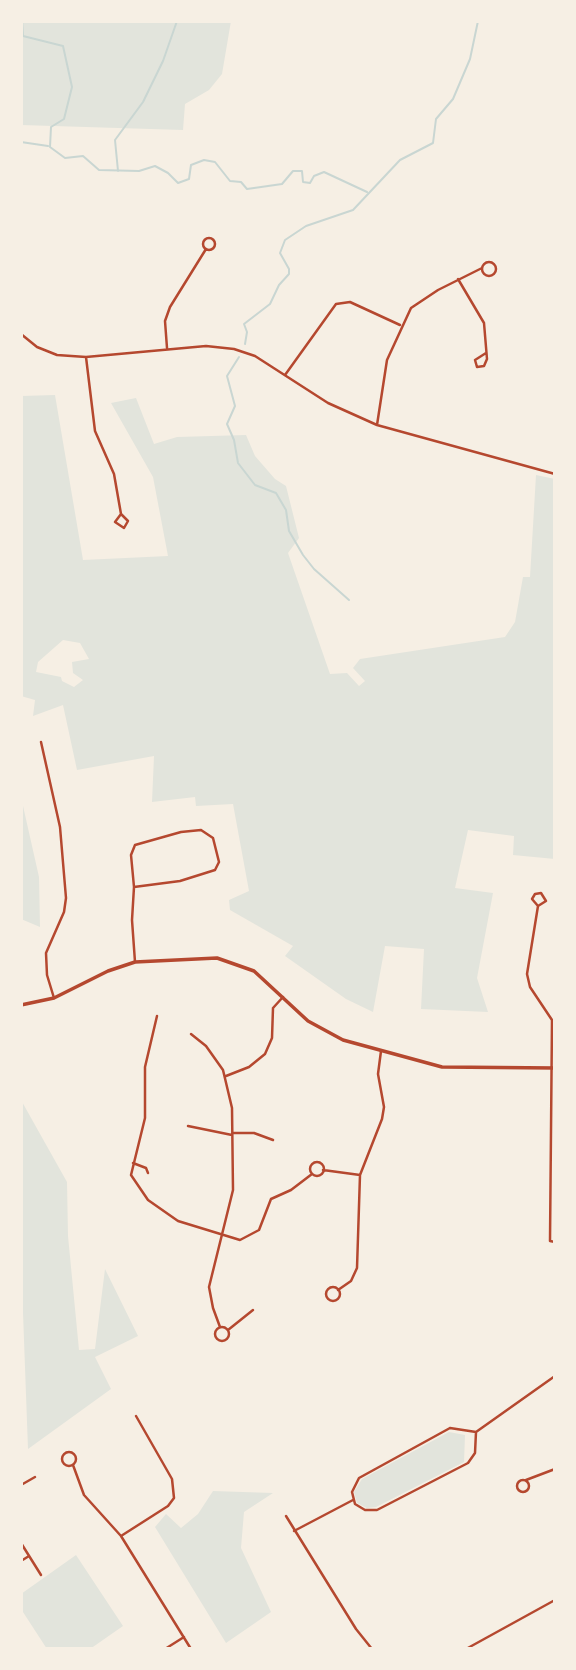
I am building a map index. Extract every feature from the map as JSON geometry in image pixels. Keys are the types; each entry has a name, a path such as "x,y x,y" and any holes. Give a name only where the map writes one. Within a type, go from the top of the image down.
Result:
{"main road":[{"path":"21,1004 54,998 107,971 135,962 208,957 225,959 254,971 318,1028 381,1051 442,1067 553,1068"}],"street":[{"path":"167,348 165,321 170,307 206,249"},
{"path":"377,425 387,360 401,326 419,301 482,268"},
{"path":"458,279 484,323 486,353"},
{"path":"285,375 335,304 350,302 401,326"},
{"path":"21,334 37,347 57,355 86,357 206,346 234,349 255,356 328,403 377,425 555,474"},
{"path":"86,357 95,431 114,474 121,514"},
{"path":"41,742 62,844 66,898 64,912 46,953 47,975 54,998"},
{"path":"134,887 163,885 211,872 219,862 213,838 201,831 181,832 135,845 131,855 135,962"},
{"path":"538,906 527,974 530,987 554,1020 550,1241 555,1241"},
{"path":"226,1076 249,1067 265,1054 272,1038 273,1008 283,997"},
{"path":"157,1016 145,1067 145,1118 133,1163 132,1179 148,1200 178,1220 240,1240 255,1234 261,1225 268,1202 291,1191 312,1174 320,1175 323,1170"},
{"path":"191,1034 206,1046 226,1076 233,1134 233,1190 212,1266 209,1287 212,1308 220,1327 228,1330"},
{"path":"338,1290 351,1281 358,1268 360,1175 382,1119 378,1074 381,1051"},
{"path":"188,1126 233,1134 254,1133 272,1140"},
{"path":"133,1163 146,1168 148,1173"},
{"path":"312,1174 310,1168 314,1163 320,1163 323,1170"},
{"path":"323,1170 360,1175"},
{"path":"228,1330 253,1310"},
{"path":"220,1327 215,1334 219,1340 228,1338 228,1330"},
{"path":"476,1432 475,1451 468,1463 375,1510 363,1509 353,1500 353,1485 362,1476 450,1428 476,1432 554,1377"},
{"path":"121,1536 168,1506 174,1498 172,1479 136,1416"},
{"path":"73,1465 63,1464 65,1453 75,1456 73,1465 83,1495 121,1536 191,1649"},
{"path":"526,1480 555,1469"},
{"path":"21,1485 35,1477"},
{"path":"294,1531 353,1500"},
{"path":"286,1516 359,1633 372,1649"},
{"path":"21,1543 41,1575"},
{"path":"21,1561 29,1556"},
{"path":"466,1649 555,1600"},
{"path":"165,1649 184,1637"}],"shaded area":[{"path":"21,21 231,21 222,74 209,90 185,104 183,130 21,125"},
{"path":"55,395 83,560 168,556 153,477 111,403 136,398 154,444 177,437 246,435 255,456 275,479 286,486 299,538 288,553 330,674 347,673 359,686 365,681 353,668 360,659 505,637 515,622 523,577 530,577 536,475 555,479 555,859 513,855 514,836 468,830 455,888 493,893 477,978 488,1012 421,1009 424,949 385,946 373,1012 346,999 285,956 293,946 230,910 229,900 249,891 233,804 196,806 195,797 152,802 154,756 77,770 63,705 33,716 35,700 21,696 21,396","holes":["63,640 80,643 89,659 72,662 73,673 83,680 74,687 62,681 61,677 36,672 38,662"]},
{"path":"21,797 39,877 40,927 21,919"},
{"path":"21,1100 67,1182 68,1236 79,1350 95,1349 105,1269 138,1336 95,1357 111,1389 28,1449 21,1258"},
{"path":"449,1432 465,1435 464,1462 376,1507 367,1508 357,1503 354,1492 362,1479"},
{"path":"213,1491 273,1493 244,1512 241,1548 271,1612 226,1643 155,1527 166,1514 181,1528 198,1514"},
{"path":"76,1555 123,1626 90,1649 47,1649 21,1609 21,1594"}],"waterway":[{"path":"22,21 23,36 63,46 72,87 64,119 51,127 50,147 65,158 83,156 99,170 139,171 155,166 178,183 189,179 191,165 204,160 215,162 230,181 241,182 247,189 282,184 293,171 302,171 303,182 310,183 314,176 324,172 367,192"},
{"path":"118,171 115,140 143,102 163,61 177,21"},
{"path":"245,344 247,332 244,324 270,304 279,285 289,274 280,253 285,240 306,226 353,210 400,160 433,143 436,119 453,99 470,59 478,21"},
{"path":"21,142 48,146"},
{"path":"239,357 227,376 235,406 227,424 234,440 238,463 255,485 276,493 286,510 289,531 303,555 314,569 349,600"}]}
